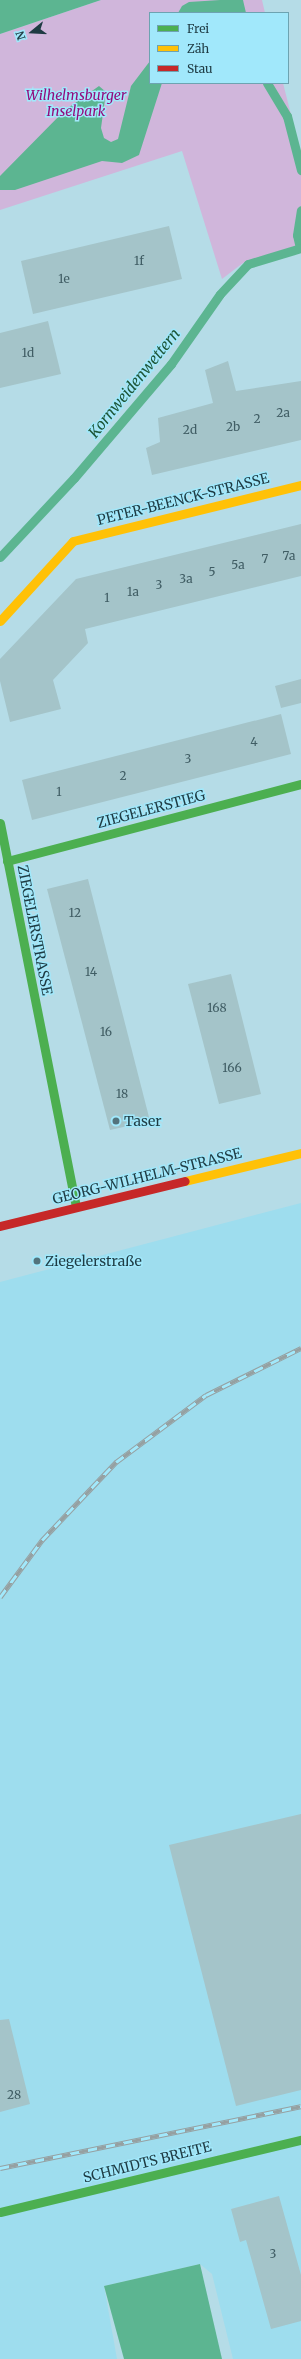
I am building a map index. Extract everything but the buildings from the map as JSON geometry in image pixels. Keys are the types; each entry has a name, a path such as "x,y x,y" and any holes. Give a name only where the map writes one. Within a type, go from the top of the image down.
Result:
{"street":[{"name":"PETER-BEENCK-STRASSE","path":"0,621 73,540 301,485"},
{"name":"ZIEGELERSTIEG","path":"7,861 301,784"},
{"name":"ZIEGELERSTRASSE","path":"0,823 76,1207"},
{"name":"GEORG-WILHELM-STRASSE","path":"0,1226 301,1152"},
{"name":"SCHMIDTS BREITE","path":"0,2212 301,2140"}],"shaded area":[{"path":"0,0 101,0 0,34"},
{"path":"243,0 246,12 179,12 182,6 189,2"},
{"path":"149,62 149,84 162,84 139,155 122,163 102,161 15,190 0,190 0,176 65,110 99,86 106,92 101,128 104,138 111,142 118,139 131,86"},
{"path":"301,1203 301,2359 233,2359 212,2274 200,2264 104,2286 117,2359 0,2359 0,1282"},
{"path":"200,2264 222,2359 124,2359 104,2286"}],"green space":[{"name":"Wilhelmsburger Inselpark","path":"101,0 262,0 265,12 149,12 149,84 283,84 301,154 301,244 243,263 222,279 182,151 0,210 0,34"}],"waterway":[{"path":"268,84 287,116 301,170"},
{"path":"300,248 297,235 301,210"},
{"name":"Kornweidenwettern","path":"0,557 74,478 171,364 220,294 248,264 301,248"}],"railway":[{"path":"0,1597 42,1540 116,1462 206,1395 301,1348"},
{"path":"0,2168 301,2106"}],"traffic: fast":[{"path":"7,861 301,784"},
{"path":"0,823 76,1207"},
{"path":"0,2212 301,2140"}],"traffic: slow":[{"path":"0,621 73,541 301,485"},
{"path":"185,1181 301,1153"}],"traffic: jam":[{"path":"0,1226 185,1181"}],"place":[{"name":"Taser","path":"116,1121"},
{"name":"Ziegelerstraße","path":"37,1261"}]}
